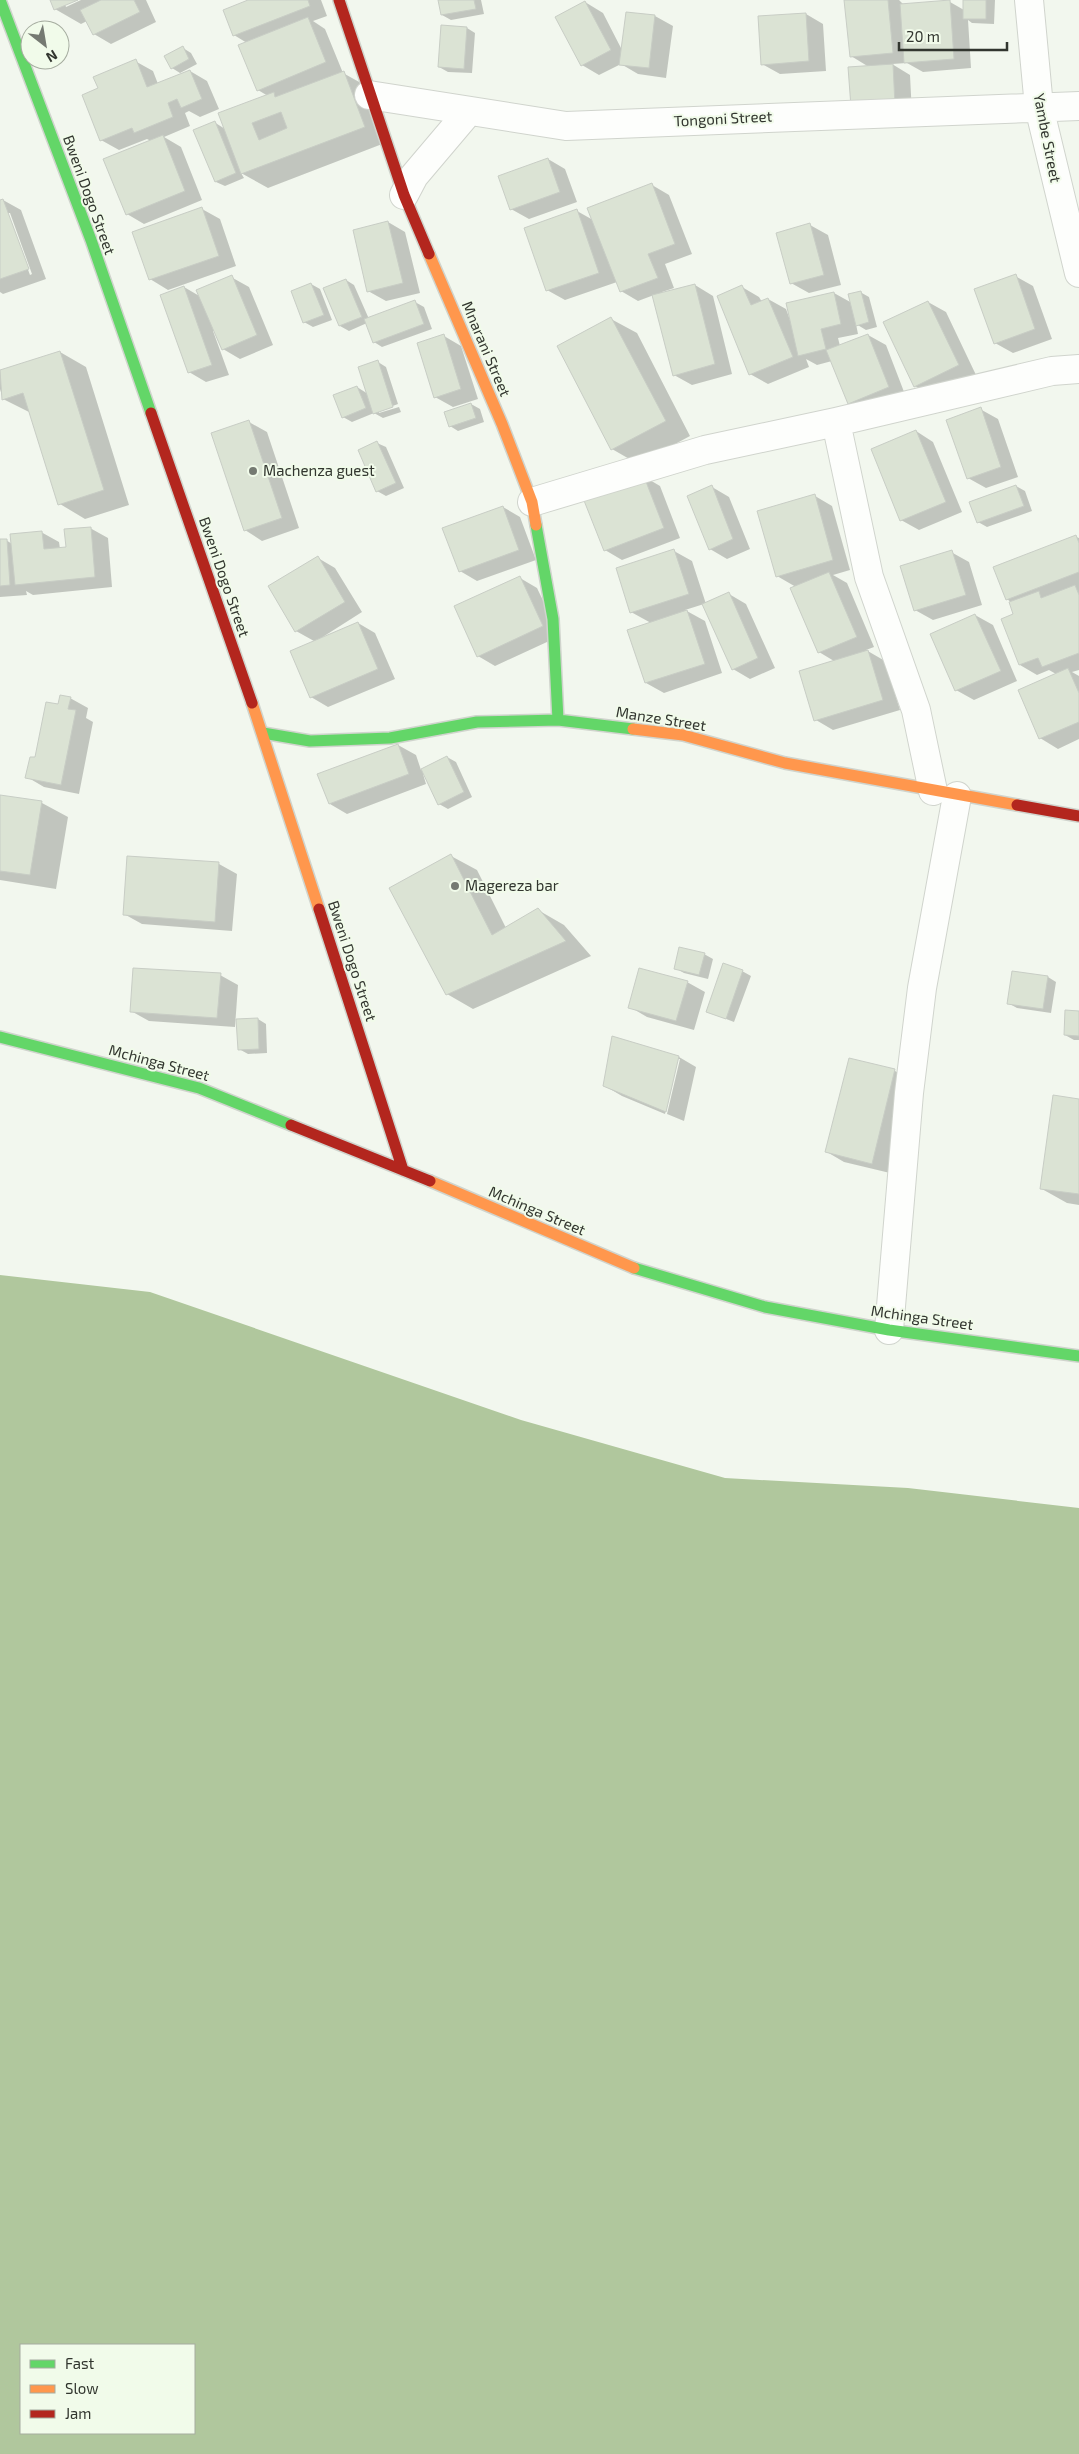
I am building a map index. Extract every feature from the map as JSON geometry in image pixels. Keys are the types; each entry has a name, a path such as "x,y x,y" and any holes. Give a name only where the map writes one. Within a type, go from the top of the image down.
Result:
{"street":[{"name":"Bweni Dogo Street","path":"0,0 91,240 263,733 403,1170"},
{"name":"Mnarani Street","path":"339,0 369,95 404,195 502,424 532,502 553,619 558,720"},
{"name":"Yambe Street","path":"1029,0 1039,107 1079,273"},
{"name":"Tongoni Street","path":"369,95 566,126 1079,106"},
{"path":"404,195 414,176 469,111"},
{"path":"532,502 705,450 836,422 1052,371 1079,370"},
{"path":"836,422 869,577 945,794 909,1093 888,1330"},
{"name":"Manze Street","path":"263,733 310,740 390,738 477,722 558,720 683,735 785,763 945,794 1079,816"},
{"name":"Mchinga Street","path":"0,1037 199,1088 403,1170 642,1271 765,1307 888,1330 1079,1356"}],"shaded area":[{"path":"0,1275 150,1292 521,1420 725,1478 908,1488 1079,1508 1079,2454 0,2454"}],"building":[{"path":"50,0 78,0 54,10"},
{"path":"101,0 134,0 140,12 93,35 80,10"},
{"path":"248,0 308,0 310,6 233,36 223,10"},
{"path":"438,0 474,0 476,9 441,15"},
{"path":"844,0 888,0 893,53 850,57"},
{"path":"950,0 954,59 904,63 900,4"},
{"path":"963,0 986,0 986,19 963,19"},
{"path":"585,1 611,50 581,66 555,17"},
{"path":"626,12 655,15 649,68 619,65"},
{"path":"806,13 809,61 761,65 758,16"},
{"path":"308,17 326,62 257,91 238,45"},
{"path":"441,25 467,27 464,69 438,67"},
{"path":"183,46 189,59 171,69 164,56"},
{"path":"136,59 147,87 190,70 202,99 181,108 177,99 168,103 173,117 134,133 132,128 100,141 82,95 98,88 93,77"},
{"path":"893,64 895,105 851,107 848,67"},
{"path":"344,71 365,127 241,174 218,113 274,92 275,97","holes":["281,112 287,128 259,140 252,123"]},
{"path":"215,121 236,173 215,182 193,130"},
{"path":"163,135 185,191 126,215 103,159"},
{"path":"548,158 560,192 510,210 498,176"},
{"path":"652,183 675,244 648,254 658,278 620,292 587,208"},
{"path":"3,199 29,269 0,279 0,200"},
{"path":"202,207 219,256 149,280 132,232"},
{"path":"577,209 599,273 546,291 524,228"},
{"path":"388,221 403,283 367,292 353,230"},
{"path":"810,223 824,275 790,284 776,233"},
{"path":"1016,274 1035,329 994,344 974,289"},
{"path":"232,275 257,335 222,350 196,290"},
{"path":"346,279 362,317 339,326 323,288"},
{"path":"311,283 324,315 303,323 291,291"},
{"path":"695,284 715,364 673,376 652,295"},
{"path":"742,285 751,305 768,298 793,357 749,375 717,296"},
{"path":"184,286 212,365 188,373 160,295"},
{"path":"861,291 869,322 856,326 848,294"},
{"path":"834,292 841,324 821,329 826,349 798,356 786,303"},
{"path":"415,300 424,324 373,343 364,319"},
{"path":"928,301 959,365 914,387 883,322"},
{"path":"611,317 666,421 611,450 557,346"},
{"path":"444,334 461,389 434,398 417,343"},
{"path":"868,334 889,387 848,404 826,350"},
{"path":"60,351 104,490 58,505 23,393 2,400 0,370"},
{"path":"378,360 393,407 373,414 358,367"},
{"path":"357,386 366,408 342,418 333,395"},
{"path":"471,403 476,418 449,427 444,412"},
{"path":"981,407 1001,467 967,479 946,420"},
{"path":"249,420 282,518 244,531 211,433"},
{"path":"916,430 946,502 900,521 871,449"},
{"path":"377,441 396,483 376,492 358,450"},
{"path":"643,474 664,528 604,551 583,498"},
{"path":"712,485 733,539 709,550 687,496"},
{"path":"1016,485 1024,506 977,523 969,502"},
{"path":"815,494 833,560 776,577 757,511"},
{"path":"503,506 519,550 459,572 442,528"},
{"path":"91,527 95,577 15,585 10,534 42,531 44,549 66,547 64,529"},
{"path":"1076,535 1079,543 1079,572 1006,600 993,567"},
{"path":"0,539 7,539 10,585 0,586"},
{"path":"674,549 689,594 630,613 616,568"},
{"path":"952,550 966,595 914,611 900,566"},
{"path":"318,556 345,602 295,632 268,586"},
{"path":"829,572 857,637 818,653 790,588"},
{"path":"520,576 543,626 477,657 454,606"},
{"path":"1075,585 1079,595 1079,653 1042,667 1038,658 1019,665 1001,619 1013,614 1009,602 1039,591 1041,598"},
{"path":"729,592 758,658 732,670 702,604"},
{"path":"687,610 705,664 645,683 627,630"},
{"path":"975,614 1001,671 955,691 930,634"},
{"path":"358,622 378,669 310,698 290,651"},
{"path":"868,650 883,700 814,721 799,671"},
{"path":"1068,668 1079,693 1079,722 1039,739 1018,690"},
{"path":"60,695 71,697 68,709 76,710 61,785 25,778 30,757 35,757 46,702 58,704"},
{"path":"398,744 409,774 329,804 317,774"},
{"path":"447,756 464,792 438,805 421,769"},
{"path":"0,795 42,801 30,875 0,871"},
{"path":"451,854 492,935 538,908 566,941 446,995 389,888"},
{"path":"127,856 219,862 215,922 123,915"},
{"path":"679,947 705,953 699,975 674,969"},
{"path":"723,963 743,970 726,1019 706,1012"},
{"path":"133,968 221,973 217,1018 130,1012"},
{"path":"639,968 688,981 676,1021 628,1008"},
{"path":"1012,971 1048,976 1043,1009 1007,1004"},
{"path":"1065,1010 1079,1011 1079,1036 1064,1035"},
{"path":"258,1018 259,1049 238,1050 236,1019"},
{"path":"612,1036 679,1056 666,1112 603,1086"},
{"path":"849,1058 895,1069 872,1164 825,1152"},
{"path":"1053,1095 1079,1099 1079,1194 1040,1189"}],"traffic: fast":[{"path":"0,0 91,240 151,413"},
{"path":"536,525 553,619 558,720"},
{"path":"263,733 310,741 390,738 477,722 558,720 633,729"},
{"path":"0,1037 199,1088 291,1125"},
{"path":"634,1268 765,1307 889,1330 1079,1356"}],"traffic: slow":[{"path":"429,254 502,424 532,502 536,525"},
{"path":"252,703 319,909"},
{"path":"633,729 683,735 785,763 1017,805"},
{"path":"430,1181 634,1268"}],"traffic: jam":[{"path":"339,0 404,195 429,254"},
{"path":"151,413 252,703"},
{"path":"1017,805 1079,816"},
{"path":"319,909 403,1170"},
{"path":"291,1125 430,1181"}],"place":[{"name":"Machenza guest","path":"253,471"},
{"name":"Magereza bar","path":"455,886"}]}
